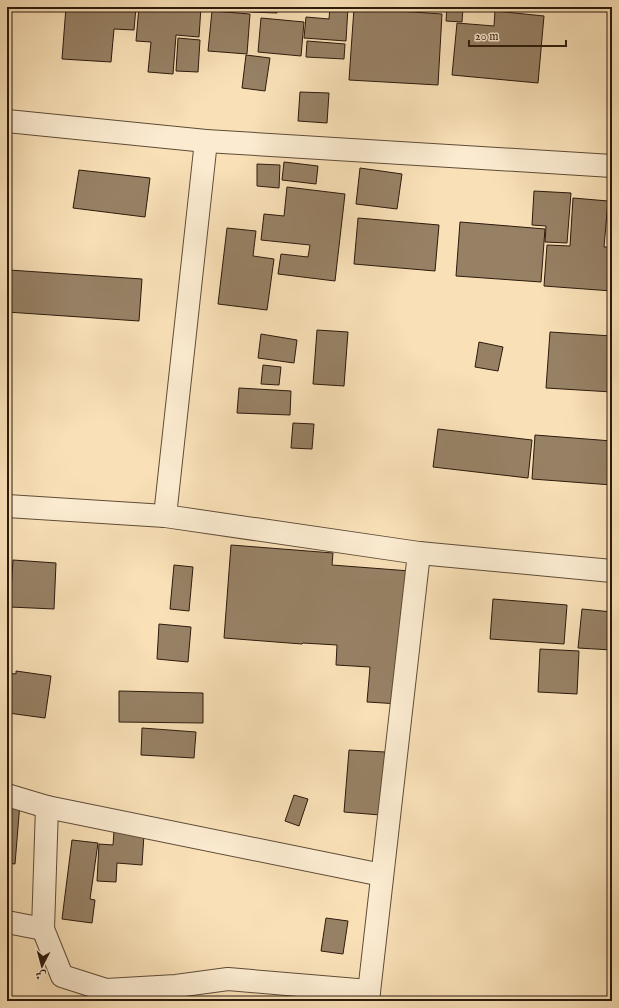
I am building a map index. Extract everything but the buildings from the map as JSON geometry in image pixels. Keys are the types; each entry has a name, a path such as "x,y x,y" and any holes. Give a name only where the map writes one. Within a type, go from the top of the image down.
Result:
{"street":[{"path":"7,121 206,142 612,166"},
{"path":"165,516 206,142"},
{"path":"7,506 165,516 419,553 612,571"},
{"path":"47,807 43,929 62,976 106,990 176,986 228,979 368,996 419,553"},
{"path":"7,795 47,807 382,874"},
{"path":"7,922 43,929"}]}
